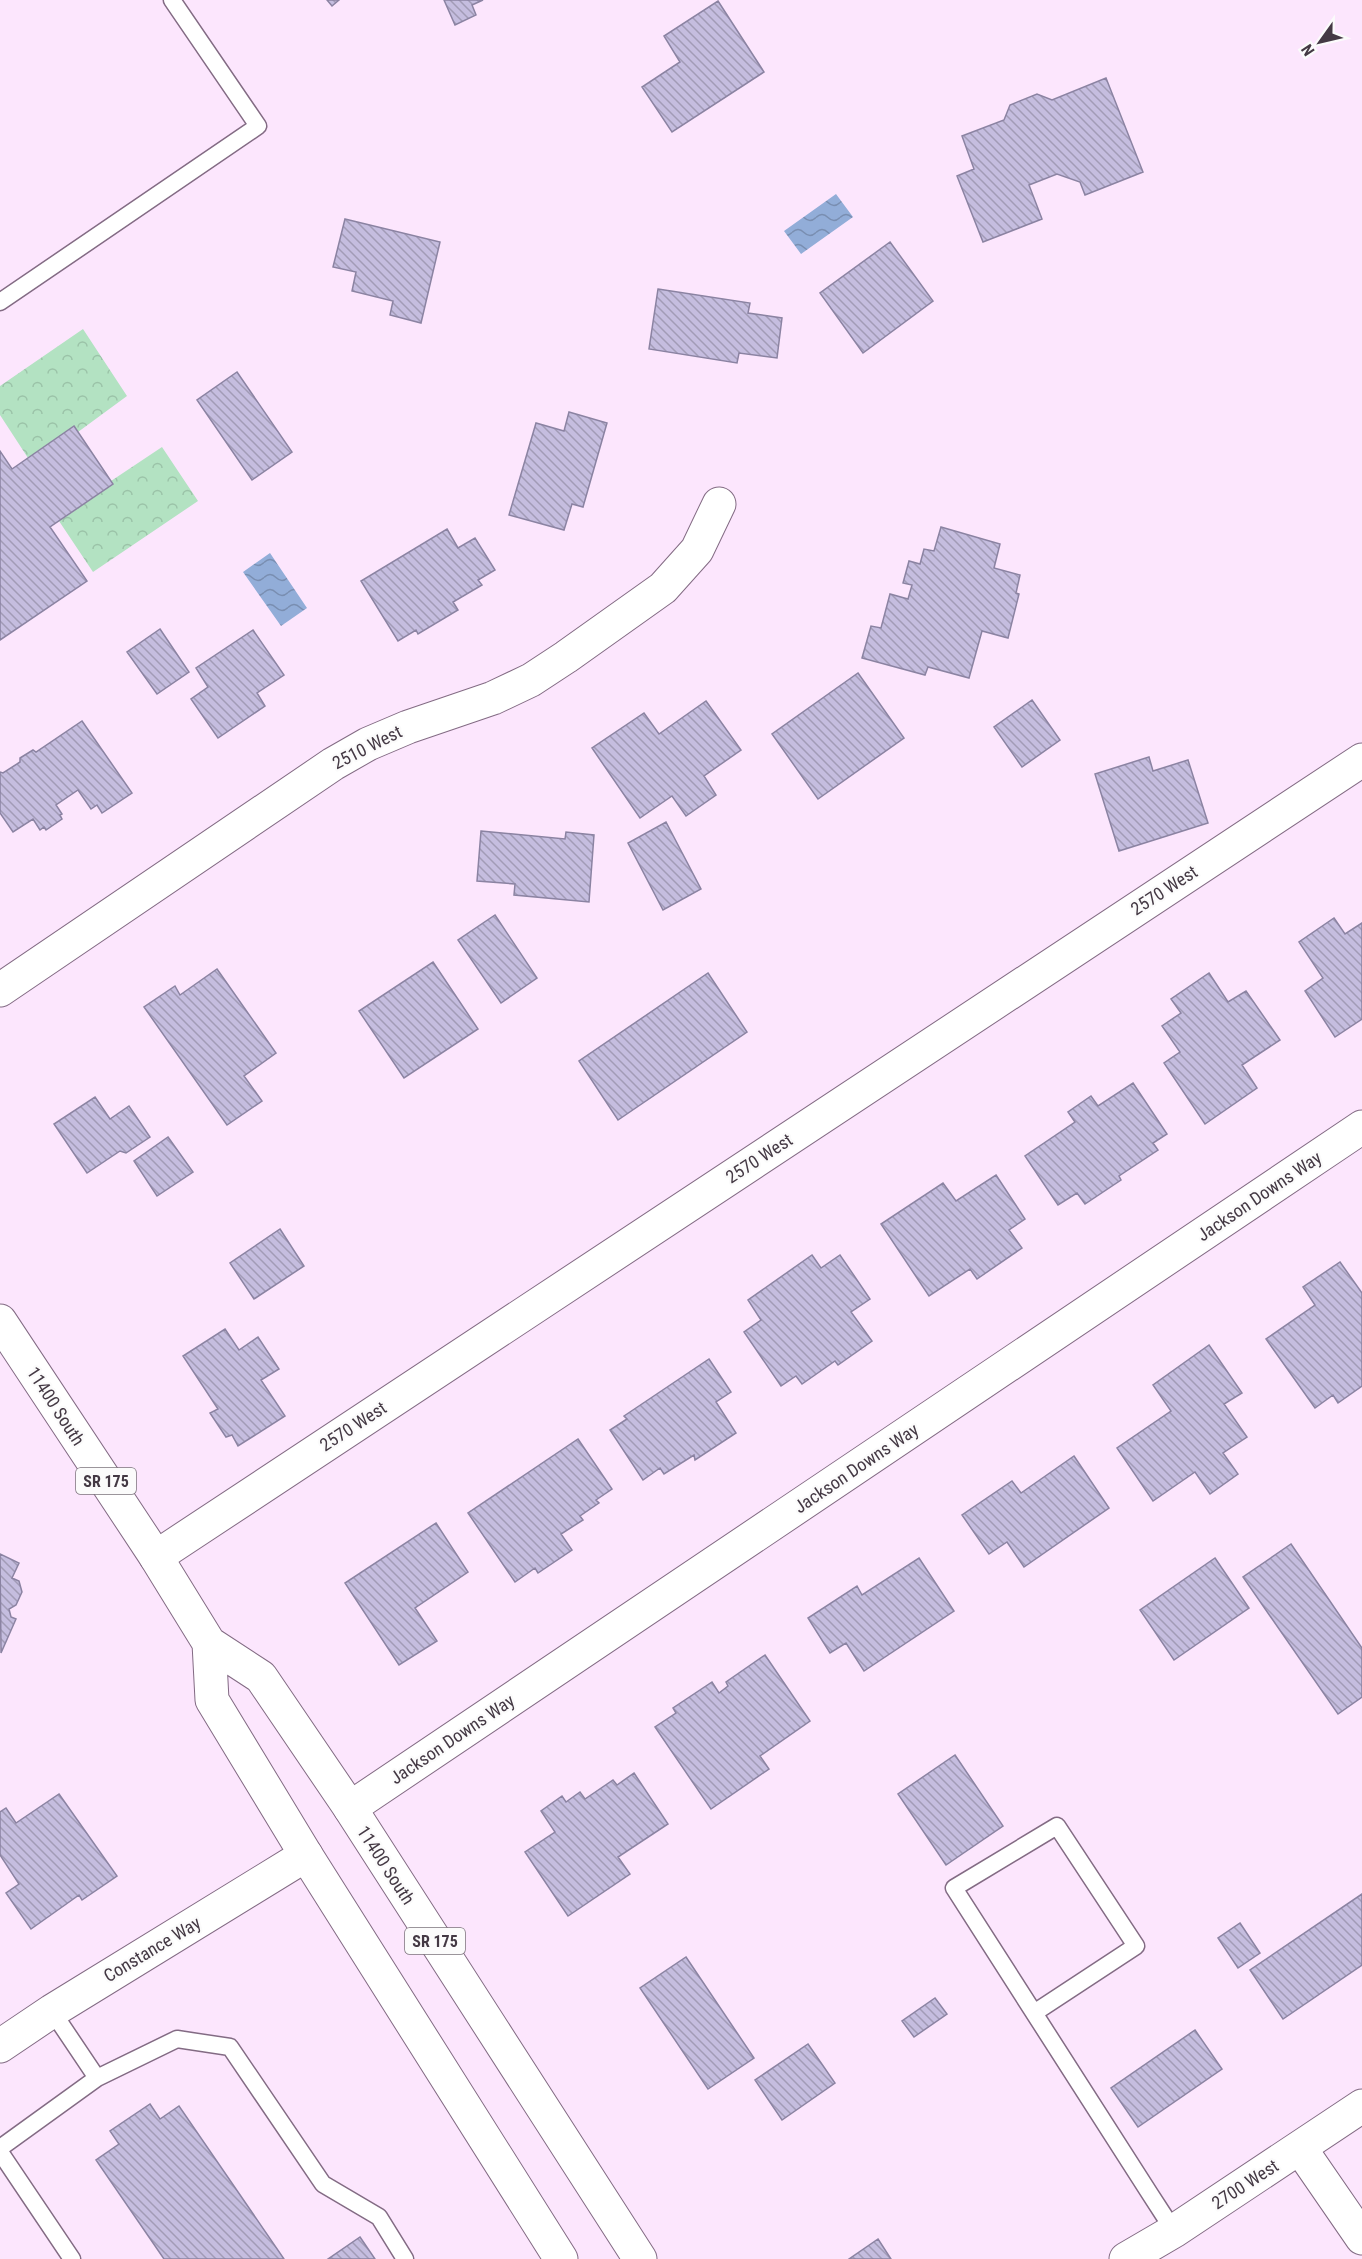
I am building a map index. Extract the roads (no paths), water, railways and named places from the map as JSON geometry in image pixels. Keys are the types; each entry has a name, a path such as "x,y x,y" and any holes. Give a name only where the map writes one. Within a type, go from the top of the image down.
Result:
{"street":[{"name":"2510 West","path":"0,990 333,764 368,744 408,727 493,698 531,680 566,657 663,588 697,550 719,504"},
{"name":"2570 West","path":"156,1557 1362,760"},
{"name":"Jackson Downs Way","path":"350,1808 1362,1127"},
{"name":"11400 South","path":"0,1321 156,1557 208,1643 261,1677 350,1808 640,2259"},
{"name":"11400 South","path":"208,1643 212,1700 306,1855 561,2259"},
{"name":"Constance Way","path":"0,2046 52,2011 306,1855"},
{"name":"2700 West","path":"1126,2259 1362,2106"},
{"path":"1300,2148 1362,2238"}],"lane":[{"path":"0,302 258,126 172,0"},
{"path":"1034,2013 1136,1947 1057,1826 954,1888 1034,2013 1174,2230"},
{"path":"52,2011 97,2078"},
{"path":"72,2259 0,2150 97,2078 177,2039 230,2047 323,2184 379,2217 405,2259"}],"water":[{"path":"836,194 853,217 801,254 784,231"},
{"path":"270,553 307,608 281,626 243,572"}]}
